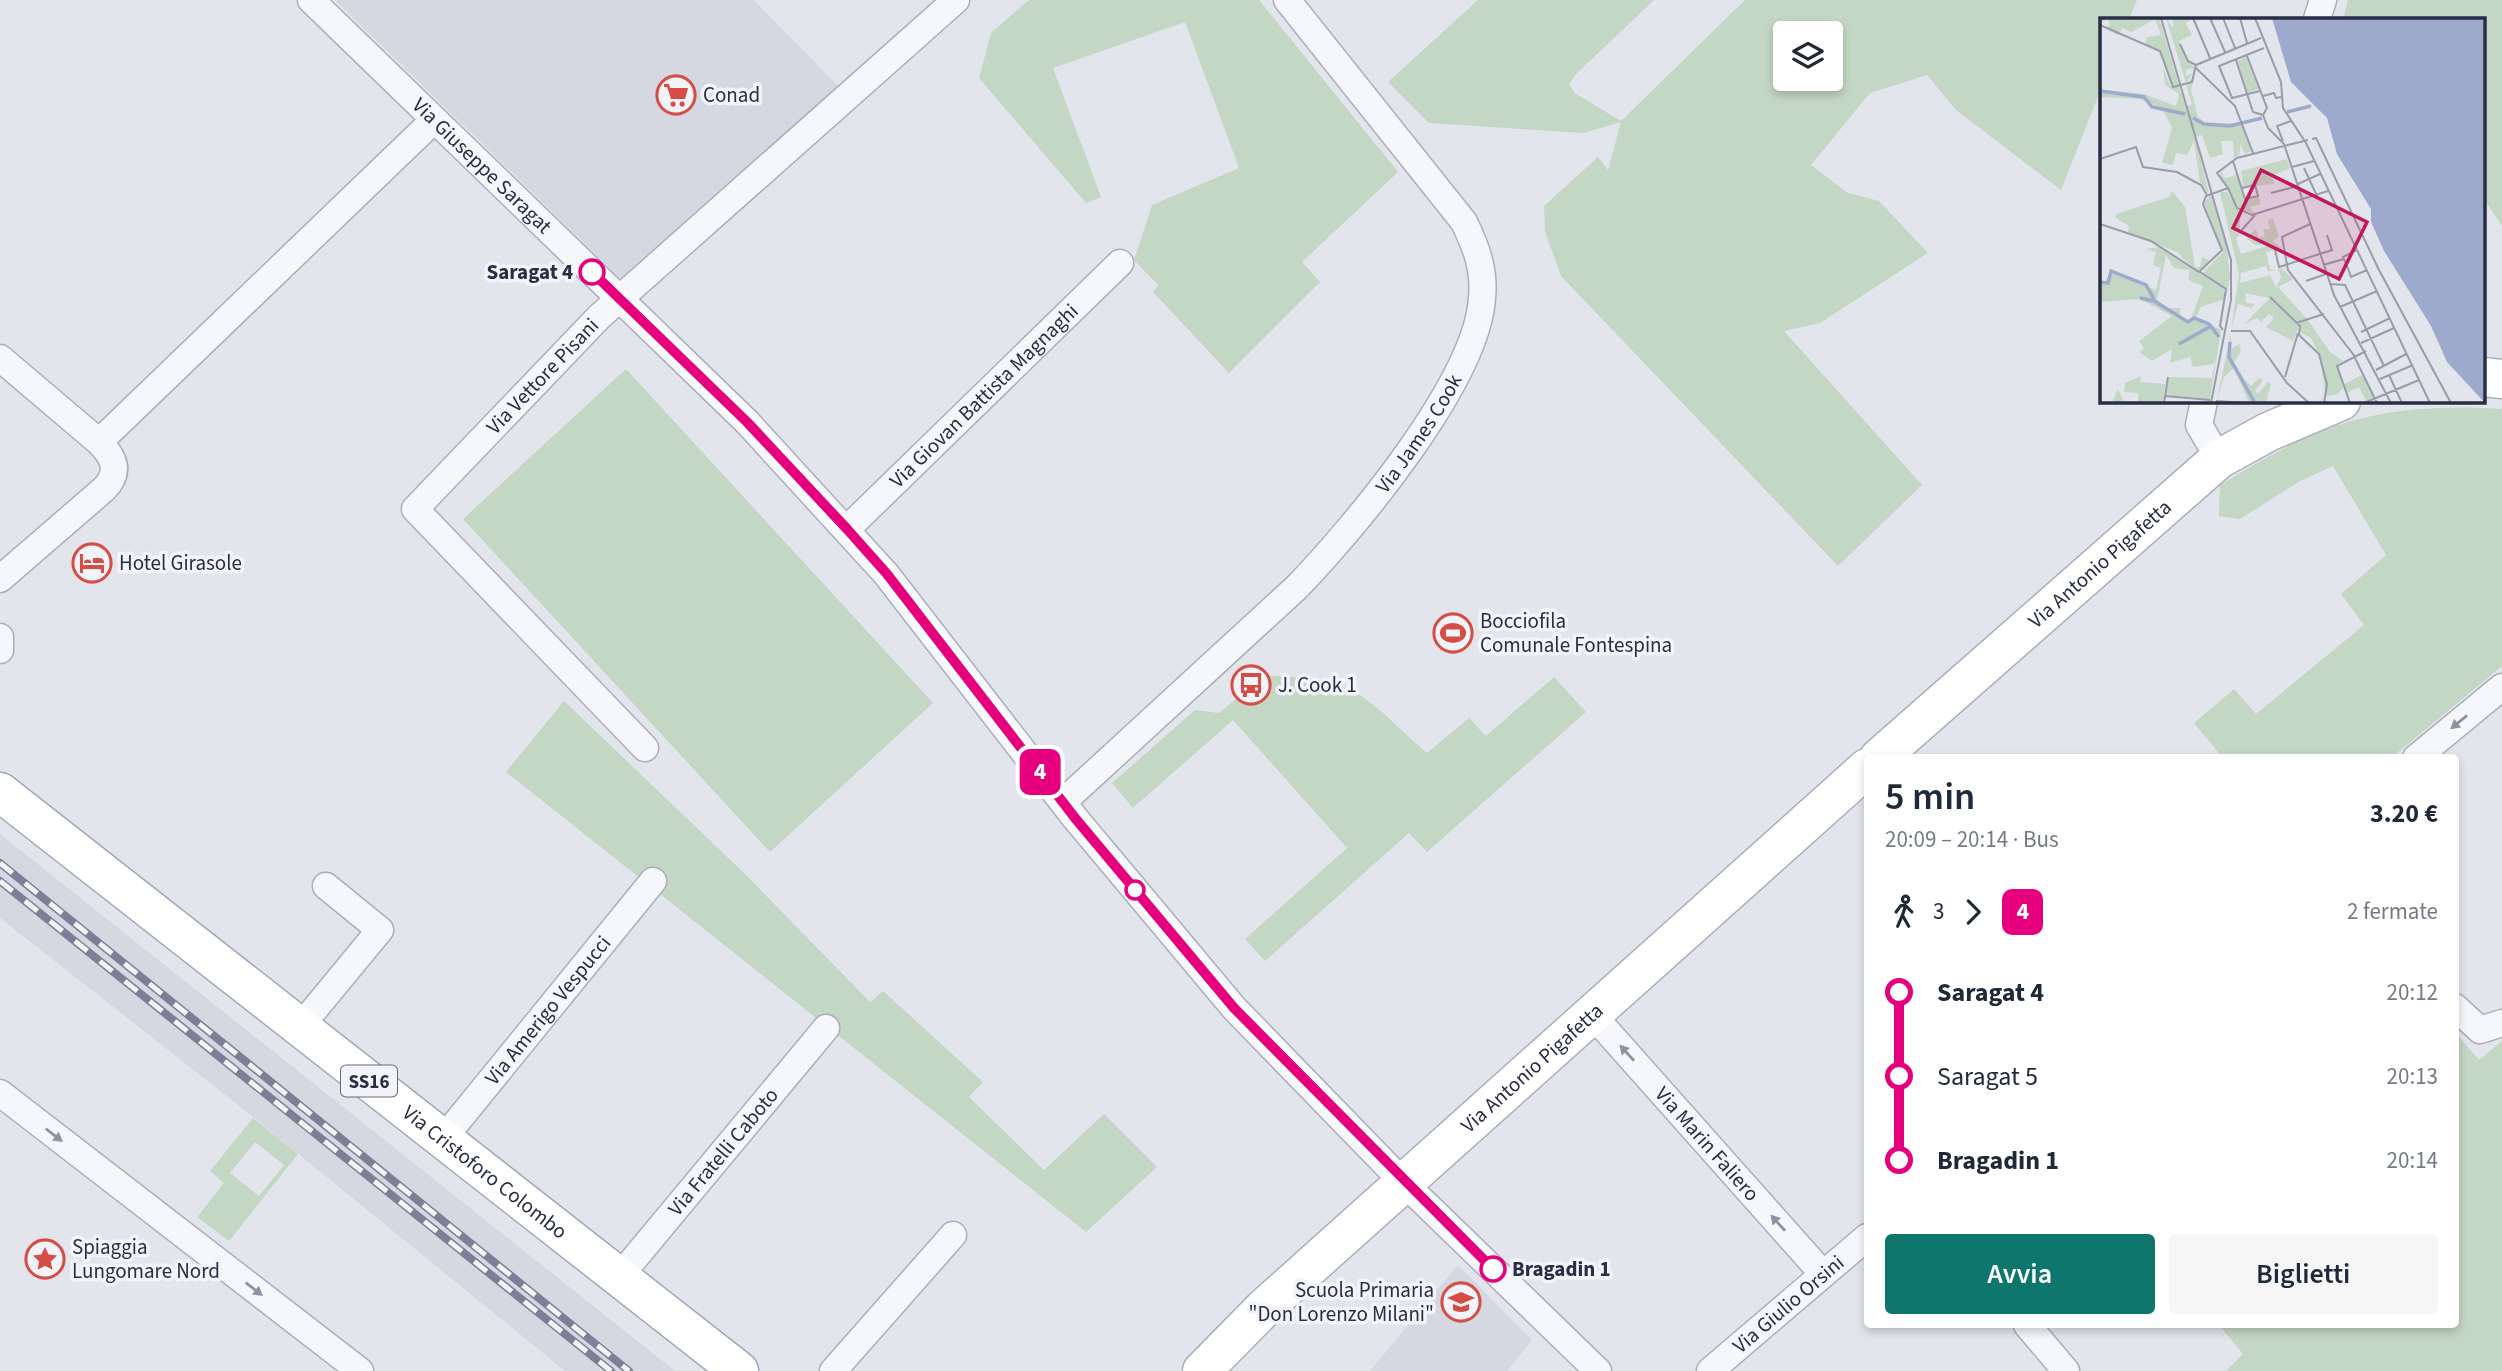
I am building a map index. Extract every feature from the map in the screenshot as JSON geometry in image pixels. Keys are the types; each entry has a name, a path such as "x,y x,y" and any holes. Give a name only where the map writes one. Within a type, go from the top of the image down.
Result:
{"main road":[{"path":"2484,377 2502,379"},
{"name":"Via Antonio Pigafetta","path":"1884,754 2220,458 2279,427 2339,402"},
{"name":"Via Antonio Pigafetta","path":"1202,1371 1264,1308 1864,771"},
{"name":"Via Cristoforo Colombo","path":"0,792 739,1371"}],"street":[{"name":"Via Giuseppe Saragat","path":"311,0 747,422 887,574 1063,802 1234,1008 1404,1182 1598,1371"},
{"name":"Via Vettore Pisani","path":"645,748 415,509 620,299 956,0"},
{"name":"Via James Cook","path":"1063,802 1297,587 1329,553 1384,484 1425,425 1464,359 1476,328 1482,300 1481,262 1464,222 1287,0"},
{"path":"2317,18 2323,0"},
{"path":"99,442 434,120"},
{"name":"Via Giovan Battista Magnaghi","path":"847,529 1120,263"},
{"path":"0,358 99,442 107,450 115,469 114,477 104,489 0,579"},
{"path":"2204,402 2199,425 2220,458"},
{"path":"0,637 0,650"},
{"path":"2421,754 2502,687"},
{"name":"Via Amerigo Vespucci","path":"443,1139 653,881"},
{"path":"300,1027 380,930 326,886"},
{"path":"2459,1010 2480,1030 2502,1023"},
{"name":"Via Marin Faliero","path":"1591,1013 1823,1274"},
{"name":"Via Fratelli Caboto","path":"619,1277 826,1028"},
{"path":"0,1093 360,1371"},
{"path":"833,1371 953,1234"},
{"name":"Via Giulio Orsini","path":"1710,1371 1864,1240"},
{"path":"2030,1328 2066,1371"}],"shaded area":[{"path":"335,0 754,0 843,91 623,281"},
{"path":"0,834 675,1371 565,1371 242,1108 0,918"},
{"name":"Scuola Primaria \"Don Lorenzo Milani\"","path":"1458,1265 1532,1340 1507,1371 1370,1371"}],"green space":[{"path":"1029,0 1259,0 1398,172 1302,262 1320,282 1229,373 1153,292 1158,285 1134,260 1152,205 1239,168 1185,22 1053,68 1101,197 1086,203 979,78 991,33"},
{"path":"1478,0 1654,0 1575,75 1569,85 1576,94 1621,121 1745,0 2137,0 2129,18 2100,18 2100,92 2061,190 1956,110 1927,75 1870,93 1811,165 1848,193 1879,201 1928,253 1820,323 1784,331 1922,485 1838,566 1561,276 1545,232 1544,206 1598,157 1608,170 1621,122 1583,133 1429,123 1388,82"},
{"path":"2348,0 2502,0 2502,226 2484,199 2484,18 2343,18"},
{"path":"626,369 933,703 770,852 463,519"},
{"path":"2462,407 2502,409 2502,666 2396,754 2220,754 2194,723 2234,689 2256,714 2364,625 2341,594 2386,555 2333,466 2300,481 2240,519 2219,516 2220,485 2294,443 2341,424 2380,414"},
{"path":"1255,675 1324,681 1349,689 1378,709 1427,753 1469,718 1486,736 1554,677 1586,712 1427,852 1409,833 1265,961 1245,939 1347,848 1233,720 1133,808 1112,783 1195,710 1219,713 1255,683"},
{"path":"564,701 744,873 870,1002 883,991 983,1082 969,1097 1044,1170 1104,1114 1157,1167 1086,1232 506,772"},
{"path":"2459,1037 2479,1060 2502,1041 2502,1371 2226,1371 2243,1354 2221,1328 2459,1328"},
{"path":"253,1118 298,1154 229,1241 197,1217 224,1183 210,1171","holes":["255,1142 284,1165 259,1196 230,1173"]}],"railway":[{"path":"0,863 629,1371"},
{"path":"0,881 611,1371"}],"bus line":[{"name":"4","path":"592,272 747,422 887,574 1075,818 1234,1008 1493,1269"}],"place":[{"name":"Conad","path":"676,95"},
{"name":"Saragat 4","path":"592,272"},
{"name":"Hotel Girasole","path":"92,563"},
{"name":"Bocciofila Comunale Fontespina","path":"1453,633"},
{"name":"J. Cook 1","path":"1251,685"},
{"name":"Spiaggia Lungomare Nord","path":"45,1259"},
{"name":"Bragadin 1","path":"1493,1269"},
{"name":"Scuola Primaria \"Don Lorenzo Milani\"","path":"1461,1302"}]}
